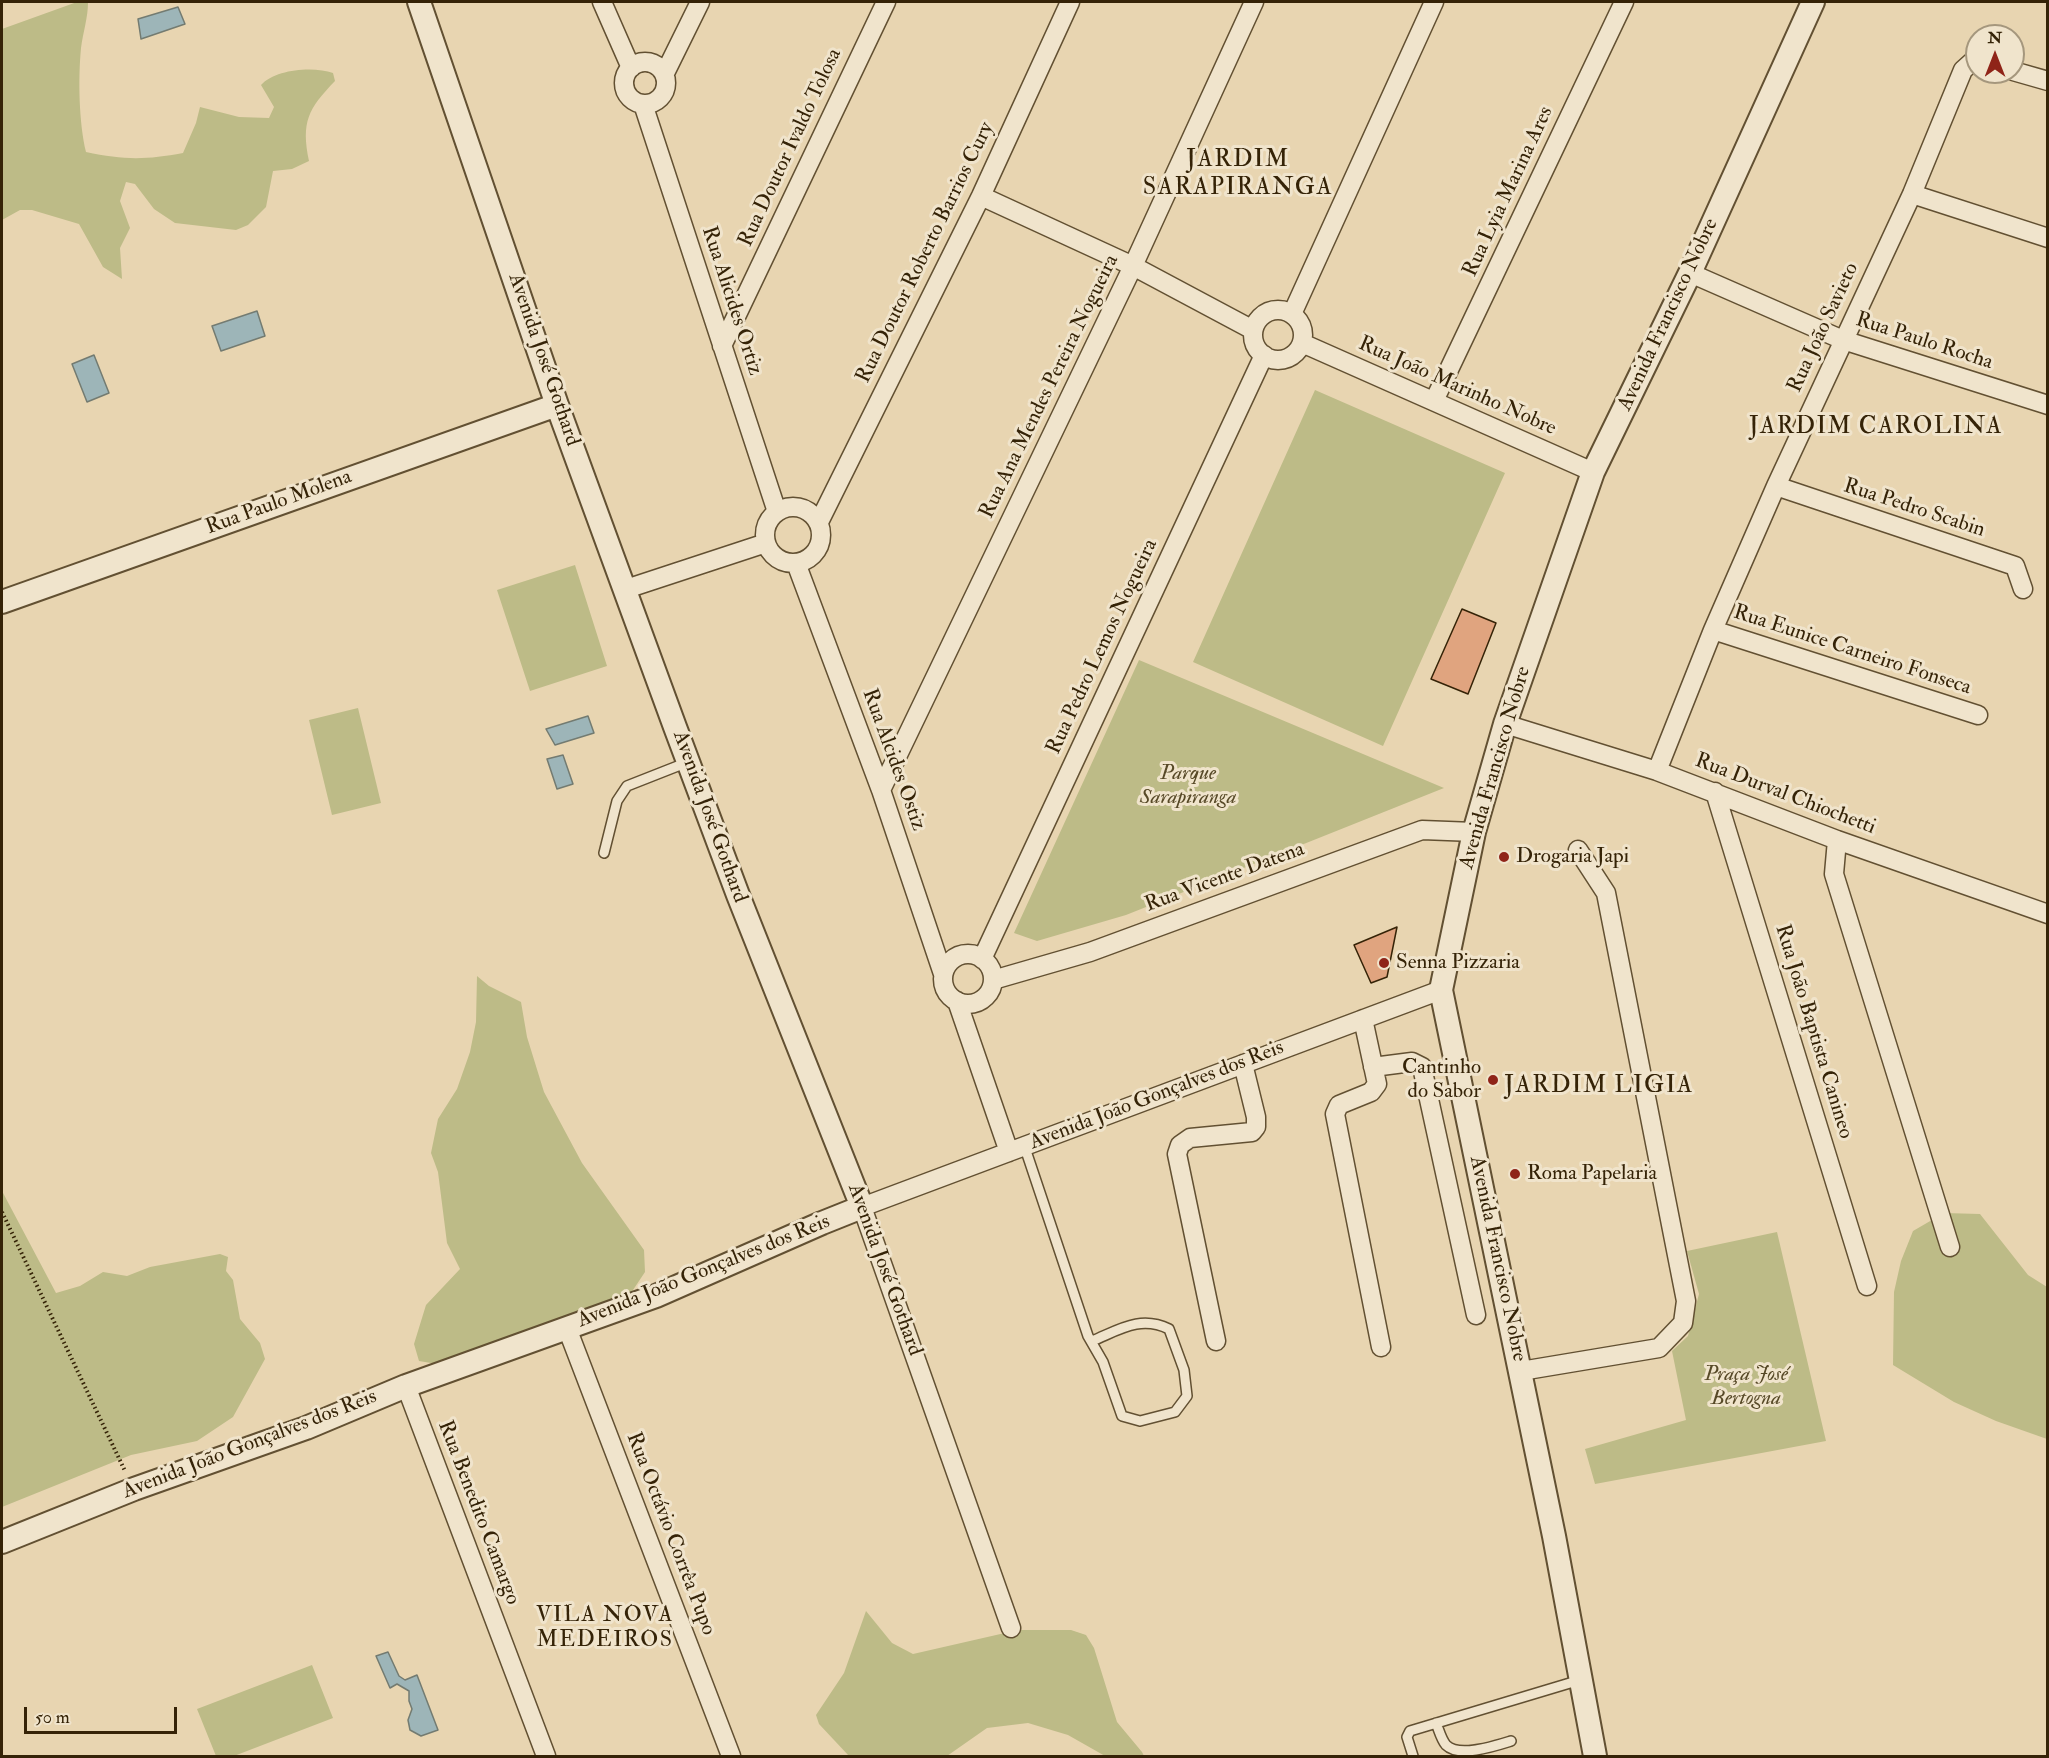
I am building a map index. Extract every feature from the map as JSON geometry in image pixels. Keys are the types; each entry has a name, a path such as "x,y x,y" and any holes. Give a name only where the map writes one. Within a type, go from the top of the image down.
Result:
{"street":[{"name":"Avenida José Gothard","path":"419,2 558,405 738,895 862,1207 1011,1628"},
{"path":"602,2 631,68"},
{"path":"665,73 654,64 636,64 627,73 625,86 631,98 643,104 661,97 666,85 665,73 700,2"},
{"name":"Rua Doutor Ivaldo Tolosa","path":"722,346 886,2"},
{"name":"Rua Doutor Roberto Barrios Cury","path":"819,522 981,196 1070,2"},
{"name":"Rua Ana Mendes Pereira Nogueira","path":"881,790 1133,266 1254,2"},
{"path":"1292,314 1434,2"},
{"name":"Rua Lyia Marina Ares","path":"1434,401 1624,2"},
{"name":"Avenida Francisco Nobre","path":"1595,1756 1521,1371 1441,990 1474,832 1505,724 1593,472 1690,273 1813,2"},
{"path":"2025,74 2048,81"},
{"name":"Rua João Savieto","path":"1657,771 1713,630 1776,486 1965,77"},
{"name":"Rua Alicides Ortiz","path":"643,104 777,512"},
{"path":"1912,194 2048,238"},
{"path":"981,196 1133,266 1253,330"},
{"name":"Rua Paulo Rocha","path":"1690,273 1843,340 2048,405"},
{"path":"1276,310 1292,314 1302,327 1302,343 1292,356 1284,359 1276,360 1264,355 1256,347 1253,339 1253,330 1261,316 1276,310"},
{"name":"Rua João Marinho Nobre","path":"1302,343 1593,472"},
{"name":"Rua Pedro Lemos Nogueira","path":"982,958 1264,355"},
{"name":"Rua Paulo Molena","path":"2,602 558,405"},
{"name":"Rua Pedro Scabin","path":"1776,486 2015,566 2024,589"},
{"path":"795,506 804,509 813,514 819,522 821,531 818,548 812,555 796,562 787,562 778,558 766,543 766,525 777,512 785,507 795,506"},
{"path":"626,589 766,543"},
{"name":"Rua Alcides Ostiz","path":"796,562 881,790 943,974"},
{"name":"Rua Eunice Carneiro Fonseca","path":"1713,630 1978,715"},
{"name":"Rua Durval Chiochetti","path":"1505,724 1657,771 1838,840 2048,915"},
{"name":"Rua João Baptista Canineo","path":"1715,792 1867,1286"},
{"name":"Rua Vicente Datena","path":"993,980 1090,952 1422,830 1474,832"},
{"path":"1838,840 1834,874 1950,1247"},
{"path":"1521,1371 1659,1348 1683,1323 1686,1301 1605,893 1578,850"},
{"path":"975,955 982,958 992,972 991,988 981,1001 965,1004 957,1001 945,990 943,974 946,966 958,956 975,955"},
{"name":"Avenida João Gonçalves dos Reis","path":"2,1542 134,1489 306,1428 406,1386 656,1296 862,1207 1441,990"},
{"path":"957,1001 1017,1148"},
{"path":"1363,1019 1377,1084 1371,1092 1339,1105 1335,1114 1381,1347"},
{"path":"1373,1067 1412,1062 1422,1067 1476,1315"},
{"path":"1216,1341 1177,1154 1180,1145 1190,1138 1252,1132 1256,1127 1256,1117 1243,1064"},
{"name":"Rua Octávio Corrêa Pupo","path":"567,1328 731,1756"},
{"name":"Rua Benedito Camargo","path":"406,1386 546,1756"}],"lane":[{"path":"604,853 617,801 627,786 688,762"},
{"path":"1017,1148 1088,1336 1103,1362 1122,1416 1140,1421 1175,1412 1187,1396 1184,1371 1169,1329 1159,1324 1140,1322 1092,1341"},
{"path":"1413,1756 1407,1737 1410,1731 1580,1680"},
{"path":"1436,1723 1447,1746 1454,1750 1469,1752 1511,1741"}],"path":[{"path":"2,1212 134,1489"}],"green space":[{"path":"77,2 88,2 81,48 80,73 81,115 86,152 134,158 183,153 200,107 239,117 269,118 274,107 261,85 275,75 285,72 325,71 333,73 335,81 318,100 309,117 306,136 309,161 292,169 273,171 266,207 248,225 236,230 175,223 154,209 135,184 126,182 120,201 130,228 120,248 122,279 103,267 79,224 32,210 20,210 2,220 2,29"},
{"path":"1315,390 1505,473 1383,746 1193,662"},
{"path":"575,565 607,666 530,691 497,590"},
{"name":"Parque Sarapiranga","path":"1139,660 1444,788 1126,915 1037,941 1014,933"},
{"path":"358,708 381,803 332,815 309,720"},
{"path":"477,976 489,986 521,1002 527,1037 544,1092 582,1163 644,1250 645,1272 629,1296 437,1364 419,1361 414,1344 426,1305 460,1269 447,1243 438,1172 431,1153 438,1119 457,1089 470,1052 476,1022"},
{"path":"2,1191 56,1293 80,1286 103,1272 127,1276 150,1267 220,1254 228,1257 226,1271 233,1280 240,1319 260,1343 265,1359 233,1417 197,1441 131,1455 2,1507"},
{"path":"1944,1213 1980,1214 2028,1275 2047,1287 2047,1439 1996,1421 1954,1402 1893,1365 1894,1292 1901,1261 1913,1231"},
{"name":"Praça José Bertogna","path":"1777,1232 1826,1441 1595,1484 1585,1449 1686,1420 1672,1351 1688,1336 1699,1294 1687,1251"},
{"path":"866,1611 892,1643 913,1654 1018,1630 1071,1630 1086,1635 1094,1648 1117,1722 1144,1756 1105,1756 1068,1735 1028,1723 987,1728 947,1756 849,1756 819,1724 816,1715 844,1673"},
{"path":"312,1665 333,1718 234,1756 216,1756 197,1709"}],"water":[{"path":"178,7 185,24 141,39 138,19"},
{"path":"257,311 265,336 221,351 212,326"},
{"path":"94,355 109,393 87,402 72,364"},
{"path":"588,716 594,733 555,745 546,729"},
{"path":"563,755 573,784 557,789 547,759"},
{"path":"388,1652 399,1676 405,1680 417,1675 438,1730 421,1736 410,1730 408,1720 412,1709 409,1691 397,1684 390,1688 376,1656"}],"building":[{"path":"1462,609 1496,623 1468,694 1431,679"},
{"path":"1397,927 1387,977 1371,983 1354,945"}],"place":[{"name":"Drogaria Japi","path":"1504,857"},
{"name":"Senna Pizzaria","path":"1384,963"},
{"name":"Cantinho do Sabor","path":"1493,1080"},
{"name":"Roma Papelaria","path":"1515,1174"}],"district":[{"name":"JARDIM SARAPIRANGA","path":"1238,175"},
{"name":"JARDIM CAROLINA","path":"1876,428"},
{"name":"JARDIM LIGIA","path":"1599,1087"},
{"name":"VILA NOVA MEDEIROS","path":"605,1628"}]}
